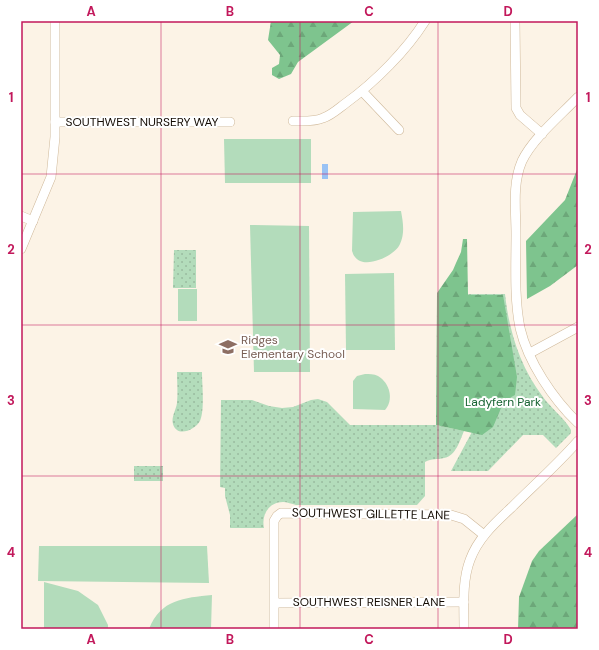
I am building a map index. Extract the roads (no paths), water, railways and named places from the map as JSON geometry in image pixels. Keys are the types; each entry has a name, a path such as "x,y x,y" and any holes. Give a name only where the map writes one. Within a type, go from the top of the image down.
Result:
{"street":[{"path":"21,249 51,177 54,154 55,122 55,21"},
{"path":"293,121 309,121 323,118 331,114 362,91 402,50 425,21"},
{"path":"515,21 516,108 520,115 542,134"},
{"path":"362,91 399,130"},
{"path":"578,97 533,144 522,161 515,191 518,315 523,338 536,367 550,389 578,423"},
{"name":"SOUTHWEST NURSERY WAY","path":"55,122 230,122"},
{"path":"21,216 33,221"},
{"path":"530,353 578,327"},
{"path":"464,629 466,573 477,544 484,535 578,441"},
{"name":"SOUTHWEST GILLETTE LANE","path":"274,603 274,524 277,516 286,512 295,514 451,515 464,519 484,535"},
{"name":"SOUTHWEST REISNER LANE","path":"274,603 464,602"},
{"path":"274,603 274,629"}],"water":[{"path":"322,164 328,164 328,179 322,179"}],"place":[{"name":"Ridges Elementary School","path":"228,347"}],"park label":[{"name":"Ladyfern Park","path":"503,402"}]}
